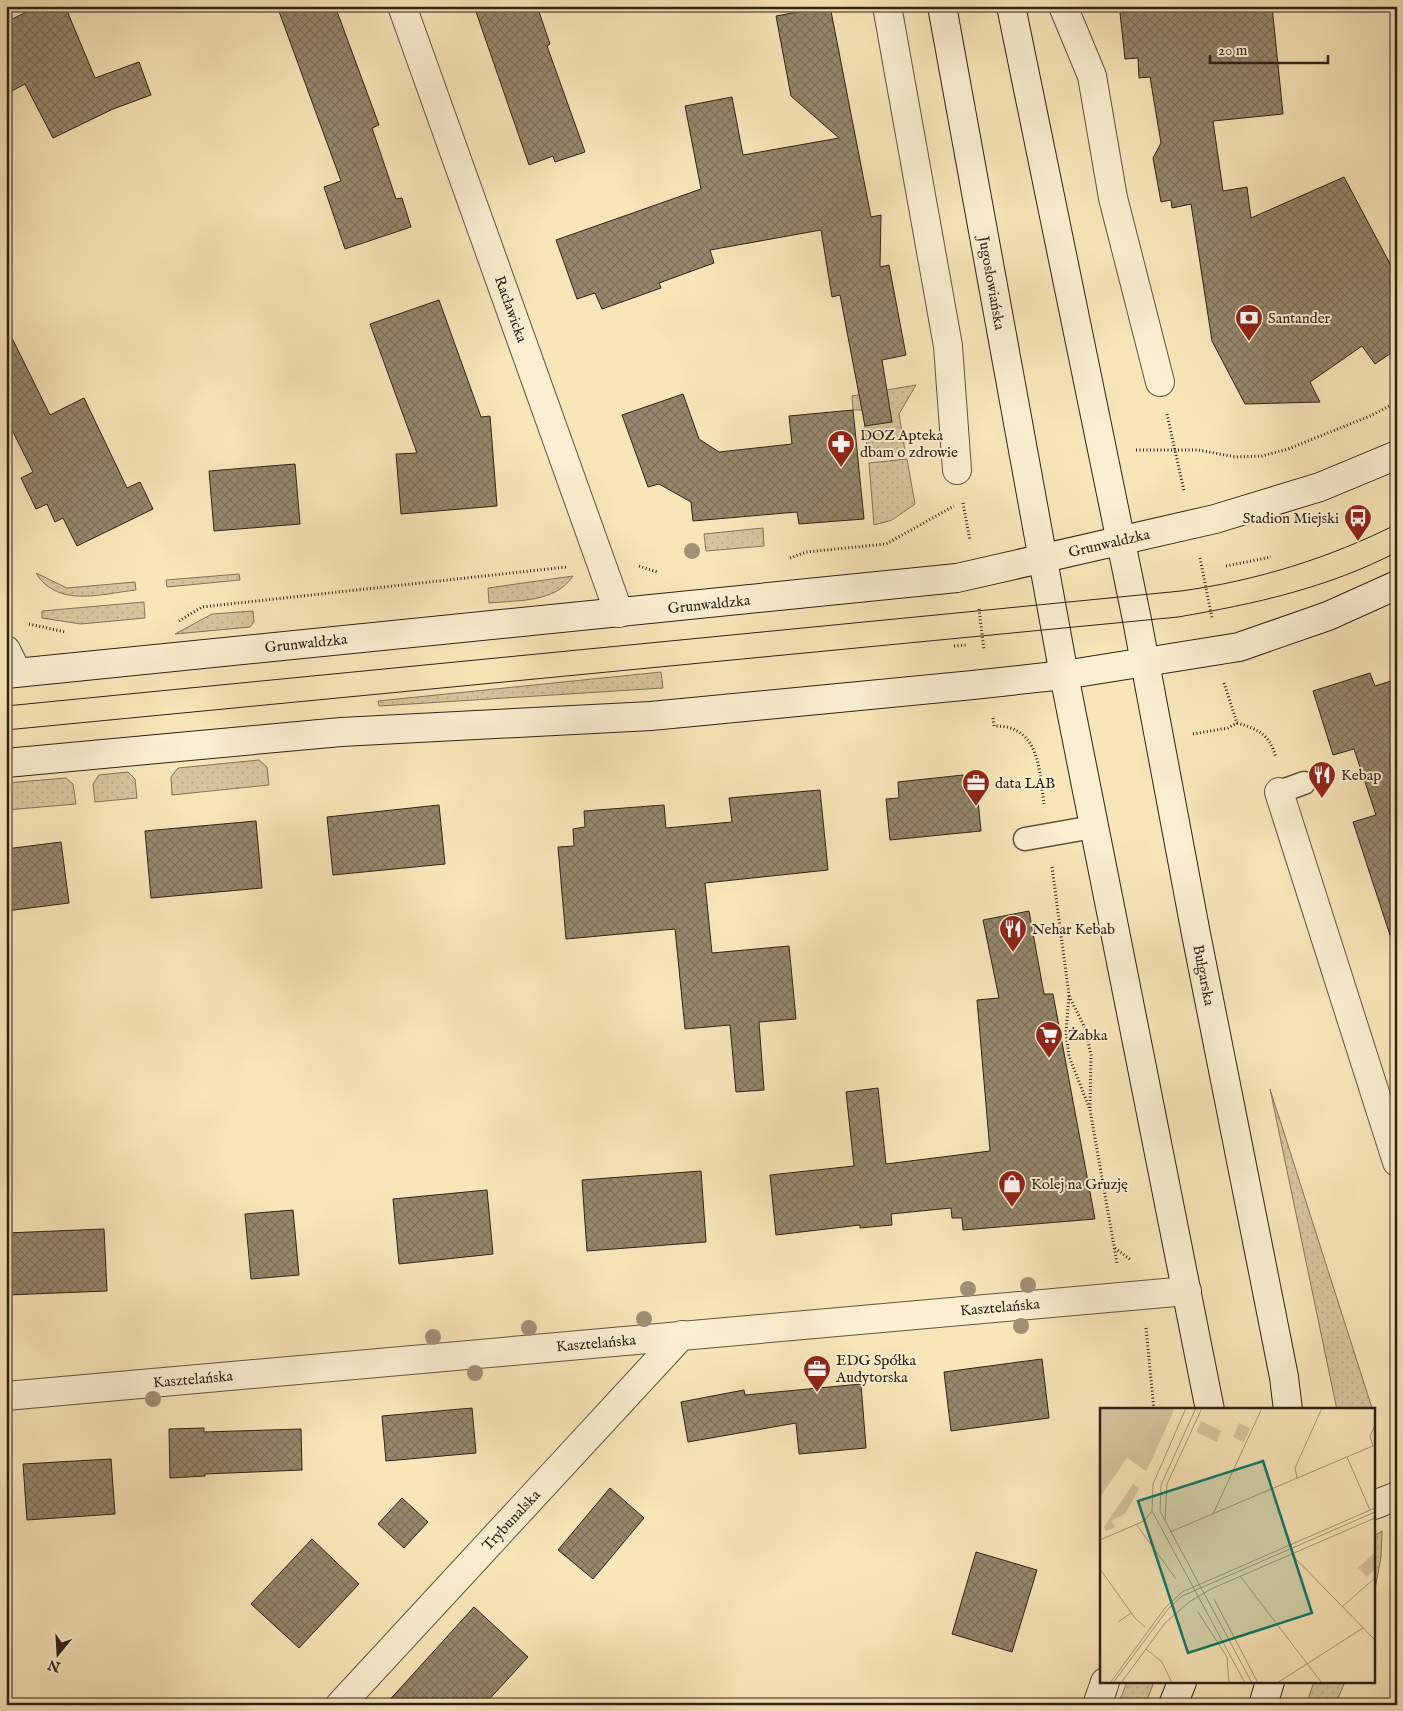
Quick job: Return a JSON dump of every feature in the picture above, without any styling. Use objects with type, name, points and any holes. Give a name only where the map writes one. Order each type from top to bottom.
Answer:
[{"type":"street","name":"Racławicka","points":[[402,6],[618,613]]},
{"type":"street","points":[[887,6],[948,346],[957,470]]},
{"type":"street","name":"Jugosłowiańska","points":[[942,6],[1042,559]]},
{"type":"street","points":[[1010,6],[1121,539]]},
{"type":"street","points":[[1063,6],[1092,76],[1113,198],[1160,382]]},
{"type":"street","name":"Grunwaldzka","points":[[10,665],[618,613],[974,575],[1121,539],[1192,524],[1320,487],[1397,455]]},
{"type":"street","name":"Bułgarska","points":[[1121,539],[1196,934],[1284,1377],[1288,1408]]},
{"type":"street","points":[[1042,559],[1093,826],[1187,1290],[1207,1405]]},
{"type":"street","points":[[6,763],[341,732],[650,716],[989,684],[1064,675],[1218,652],[1262,640],[1320,620],[1397,585]]},
{"type":"street","points":[[1292,788],[1397,1162]]},
{"type":"street","name":"Kasztelańska","points":[[6,1396],[1187,1290]]},
{"type":"street","name":"Trybunalska","points":[[340,1705],[682,1335]]},
{"type":"street","points":[[1284,1377],[1298,1408]]},
{"type":"street","points":[[1376,1483],[1397,1490]]},
{"type":"street","points":[[1376,1503],[1397,1496]]},
{"type":"street","points":[[1097,1705],[1105,1684]]},
{"type":"street","points":[[1172,1705],[1181,1684]]},
{"type":"street","points":[[1263,1705],[1269,1684]]},
{"type":"lane","points":[[1025,839],[1093,826]]},
{"type":"path","points":[[1160,382],[1192,524],[1223,679],[1237,723]]},
{"type":"path","points":[[1128,450],[1198,450],[1236,457],[1262,456],[1297,446],[1370,416],[1397,402]]},
{"type":"path","points":[[787,559],[806,552],[886,544],[963,500],[994,726],[1006,726],[1023,733],[1034,746],[1069,995],[1066,1032],[1069,1056],[1090,1110]]},
{"type":"path","points":[[1226,566],[1271,557]]},
{"type":"path","points":[[633,564],[666,575]]},
{"type":"path","points":[[178,621],[202,607],[575,566]]},
{"type":"path","points":[[22,624],[71,633]]},
{"type":"path","points":[[954,646],[967,645]]},
{"type":"path","points":[[1198,734],[1228,728],[1237,723],[1254,728],[1268,738],[1282,776],[1292,788]]},
{"type":"path","points":[[1069,995],[1085,1028],[1091,1055],[1090,1110],[1118,1271]]},
{"type":"path","points":[[1114,1248],[1136,1264]]},
{"type":"path","points":[[1146,1327],[1154,1408]]},
{"type":"shaded area","points":[[916,385],[899,414],[905,451],[868,455],[863,410],[853,410],[852,396]]},
{"type":"shaded area","points":[[907,459],[915,504],[892,520],[874,525],[869,463]]},
{"type":"shaded area","points":[[763,528],[764,546],[706,551],[704,534]]},
{"type":"shaded area","points":[[36,573],[67,588],[135,582],[136,590],[95,596],[68,595],[56,591],[45,584]]},
{"type":"shaded area","points":[[239,574],[240,580],[167,587],[166,580]]},
{"type":"shaded area","points":[[573,576],[565,585],[546,596],[489,603],[488,588]]},
{"type":"shaded area","points":[[144,602],[145,618],[81,624],[42,618],[42,611]]},
{"type":"shaded area","points":[[253,611],[254,622],[250,627],[175,634],[212,614]]},
{"type":"shaded area","points":[[661,672],[663,688],[379,706],[378,701]]},
{"type":"shaded area","points":[[259,760],[267,767],[269,785],[172,795],[171,777],[178,768]]},
{"type":"shaded area","points":[[128,772],[135,779],[137,798],[95,802],[93,784],[99,775]]},
{"type":"shaded area","points":[[66,778],[73,784],[76,804],[6,810],[6,783]]},
{"type":"shaded area","points":[[1270,1089],[1372,1408],[1337,1408]]},
{"type":"shaded area","points":[[1382,1531],[1381,1557],[1376,1583],[1376,1535]]},
{"type":"shaded area","points":[[1126,1684],[1153,1684],[1145,1705],[1118,1705]]},
{"type":"shaded area","points":[[1313,1684],[1344,1684],[1335,1705],[1306,1705]]},
{"type":"building","points":[[39,6],[65,6],[95,78],[139,62],[151,95],[113,109],[53,138],[25,84],[6,94],[6,22]]},
{"type":"building","points":[[277,6],[335,6],[379,125],[372,128],[396,199],[402,198],[411,227],[345,249],[324,187],[341,181]]},
{"type":"building","points":[[474,6],[537,6],[550,44],[547,46],[585,152],[555,162],[553,156],[529,165]]},
{"type":"building","points":[[830,6],[871,217],[881,215],[880,267],[889,265],[906,355],[882,360],[892,422],[865,426],[840,295],[832,297],[821,230],[710,250],[714,263],[659,283],[661,288],[602,309],[595,293],[577,299],[556,240],[701,189],[685,106],[732,97],[743,155],[839,138],[791,96],[776,16]]},
{"type":"building","points":[[1132,6],[1272,6],[1283,114],[1213,121],[1223,191],[1247,187],[1251,218],[1344,177],[1397,277],[1397,349],[1375,364],[1362,346],[1310,382],[1320,402],[1245,404],[1212,341],[1191,204],[1172,208],[1171,200],[1161,202],[1153,158],[1161,143],[1150,77],[1139,78],[1138,58],[1125,59],[1120,13],[1133,11]]},
{"type":"building","points":[[439,300],[481,417],[490,416],[497,506],[401,514],[396,454],[417,453],[370,324]]},
{"type":"building","points":[[6,326],[50,415],[84,398],[127,488],[140,482],[153,509],[77,546],[63,518],[55,522],[47,504],[36,509],[21,478],[33,472],[6,418]]},
{"type":"building","points":[[683,394],[699,439],[719,452],[792,444],[789,416],[853,410],[864,519],[799,524],[797,512],[693,521],[691,502],[659,484],[648,487],[622,415]]},
{"type":"building","points":[[295,464],[300,524],[214,531],[209,471]]},
{"type":"building","points":[[1370,673],[1375,686],[1397,679],[1397,934],[1390,935],[1353,822],[1376,815],[1354,749],[1333,755],[1313,691]]},
{"type":"building","points":[[963,775],[964,792],[977,790],[981,831],[890,840],[886,799],[899,798],[898,782]]},
{"type":"building","points":[[820,790],[828,870],[705,883],[712,953],[789,946],[796,1019],[759,1022],[764,1090],[736,1092],[730,1025],[685,1029],[675,929],[566,939],[558,847],[574,846],[573,829],[585,827],[584,811],[664,805],[666,828],[732,822],[729,798]]},
{"type":"building","points":[[439,805],[445,864],[333,875],[327,817]]},
{"type":"building","points":[[256,821],[262,888],[151,898],[145,831]]},
{"type":"building","points":[[61,842],[69,903],[6,911],[6,849]]},
{"type":"building","points":[[1029,911],[1044,994],[1053,994],[1095,1219],[963,1230],[962,1218],[952,1218],[951,1208],[891,1214],[892,1225],[860,1228],[860,1225],[776,1235],[770,1175],[854,1166],[846,1092],[878,1088],[886,1164],[990,1151],[977,1000],[999,998],[983,920]]},
{"type":"building","points":[[701,1171],[706,1242],[587,1251],[582,1180]]},
{"type":"building","points":[[487,1190],[493,1254],[399,1264],[393,1199]]},
{"type":"building","points":[[293,1210],[299,1275],[251,1279],[245,1214]]},
{"type":"building","points":[[104,1229],[107,1291],[6,1295],[6,1233]]},
{"type":"building","points":[[1042,1359],[1049,1418],[951,1431],[944,1372]]},
{"type":"building","points":[[861,1384],[866,1448],[799,1454],[796,1423],[688,1442],[681,1402],[744,1390],[745,1395]]},
{"type":"building","points":[[472,1408],[476,1453],[386,1461],[382,1416]]},
{"type":"building","points":[[204,1428],[204,1432],[301,1429],[302,1470],[205,1474],[205,1476],[170,1478],[169,1429]]},
{"type":"building","points":[[111,1459],[115,1514],[27,1520],[23,1464]]},
{"type":"building","points":[[610,1488],[644,1518],[593,1579],[558,1550]]},
{"type":"building","points":[[402,1498],[428,1522],[404,1548],[378,1524]]},
{"type":"building","points":[[312,1539],[359,1584],[299,1648],[251,1604]]},
{"type":"building","points":[[976,1552],[1037,1570],[1012,1652],[952,1634]]},
{"type":"building","points":[[474,1607],[528,1657],[484,1705],[385,1705]]},
{"type":"tram line","points":[[6,706],[1181,591],[1237,581],[1319,558],[1397,524]]},
{"type":"tram line","points":[[6,730],[1178,617],[1262,600],[1317,585],[1371,565],[1397,552]]},
{"type":"place","name":"Santander","points":[[1249,342]]},
{"type":"place","name":"DOZ Apteka dbam o zdrowie","points":[[841,468]]},
{"type":"place","name":"Stadion Miejski","points":[[1358,542]]},
{"type":"place","name":"Kebap","points":[[1322,799]]},
{"type":"place","name":"data LAB","points":[[976,807]]},
{"type":"place","name":"Nehar Kebab","points":[[1013,953]]},
{"type":"place","name":"Żabka","points":[[1049,1059]]},
{"type":"place","name":"Kolej na Gruzję","points":[[1012,1208]]},
{"type":"place","name":"EDG Spółka Audytorska","points":[[817,1393]]}]
